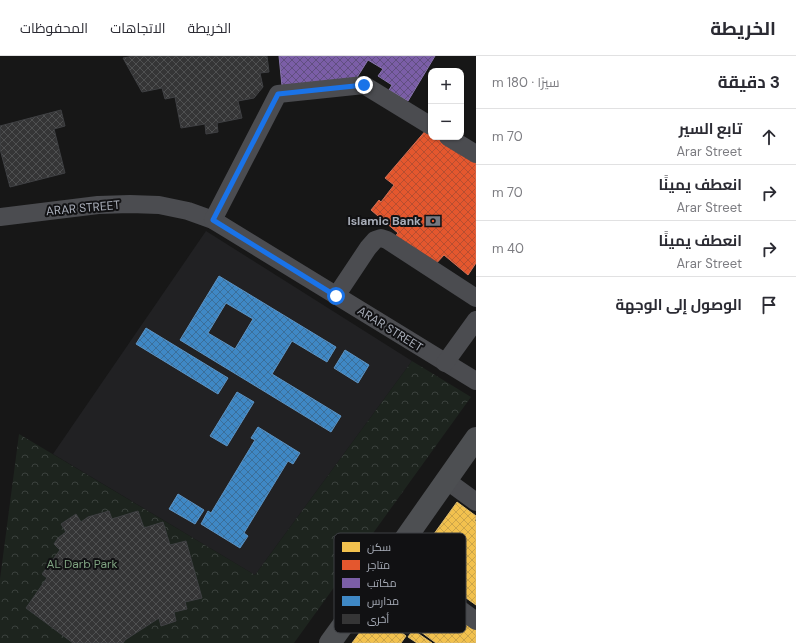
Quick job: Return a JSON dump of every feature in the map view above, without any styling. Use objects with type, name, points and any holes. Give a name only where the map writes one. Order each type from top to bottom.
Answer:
[{"type":"main road","points":[[409,533],[476,438]]},
{"type":"main road","points":[[330,643],[337,633]]},
{"type":"street","points":[[213,220],[278,94],[364,85],[428,124]]},
{"type":"street","points":[[453,140],[476,154]]},
{"type":"street","name":"ARAR STREET","points":[[0,217],[98,205],[159,205],[188,211],[213,220],[476,381]]},
{"type":"street","points":[[336,296],[368,248],[375,240],[381,238],[387,240],[476,298]]},
{"type":"street","points":[[445,363],[476,320]]},
{"type":"street","points":[[446,480],[476,502]]},
{"type":"street","points":[[466,614],[476,621]]},
{"type":"shaded area","points":[[206,231],[412,361],[255,575],[53,454]]},
{"type":"green space","name":"AL Darb Park","points":[[412,361],[471,397],[373,533],[334,533],[334,587],[294,643],[0,643],[0,579],[19,434],[255,575]]},
{"type":"building: سكن","points":[[457,502],[476,516],[476,605],[466,598],[466,533],[435,533]]},
{"type":"building: سكن","points":[[466,622],[476,629],[476,643],[436,643],[422,633],[466,633]]},
{"type":"building: سكن","points":[[359,633],[402,633],[406,636],[401,643],[352,643]]},
{"type":"building: سكن","points":[[411,633],[417,633],[432,643],[417,643],[408,637]]},
{"type":"building: متاجر","points":[[427,129],[428,140],[442,140],[476,163],[476,263],[468,275],[444,255],[433,267],[393,239],[398,233],[371,210],[379,200],[381,202],[394,185],[385,178]]},
{"type":"building: مكاتب","points":[[279,56],[435,56],[408,101],[389,90],[392,85],[378,76],[383,69],[368,60],[356,79],[282,86]]},
{"type":"building: مدارس","points":[[219,276],[336,347],[327,362],[292,341],[272,374],[341,416],[331,432],[180,340]],"holes":[[[226,303],[253,319],[235,349],[208,333]]]},
{"type":"building: مدارس","points":[[146,328],[228,378],[218,394],[136,344]]},
{"type":"building: مدارس","points":[[345,350],[369,365],[358,383],[334,368]]},
{"type":"building: مدارس","points":[[237,392],[254,402],[227,446],[210,436]]},
{"type":"building: مدارس","points":[[258,427],[300,453],[293,464],[288,461],[244,533],[248,536],[240,548],[201,524],[208,511],[211,513],[255,440],[251,438]]},
{"type":"building: مدارس","points":[[178,494],[204,510],[195,524],[169,509]]},
{"type":"building: أخرى","points":[[134,56],[267,56],[269,72],[260,73],[263,87],[254,98],[238,101],[242,118],[217,123],[218,132],[206,134],[205,124],[181,128],[175,97],[165,99],[162,88],[142,92],[123,58]]},
{"type":"building: أخرى","points":[[61,110],[65,126],[54,129],[65,173],[10,187],[0,149],[0,126]]},
{"type":"building: أخرى","points":[[109,511],[112,519],[138,511],[144,528],[163,522],[170,545],[186,541],[202,598],[185,602],[187,609],[174,612],[176,621],[161,626],[159,618],[125,640],[123,643],[73,643],[26,608],[47,578],[42,574],[60,550],[54,544],[58,538],[66,532],[61,524],[76,514],[81,522],[88,517]]},
{"type":"place","name":"Islamic Bank","points":[[433,221]]},
{"type":"route","points":[[336,296],[213,220],[278,94],[364,85]]}]
